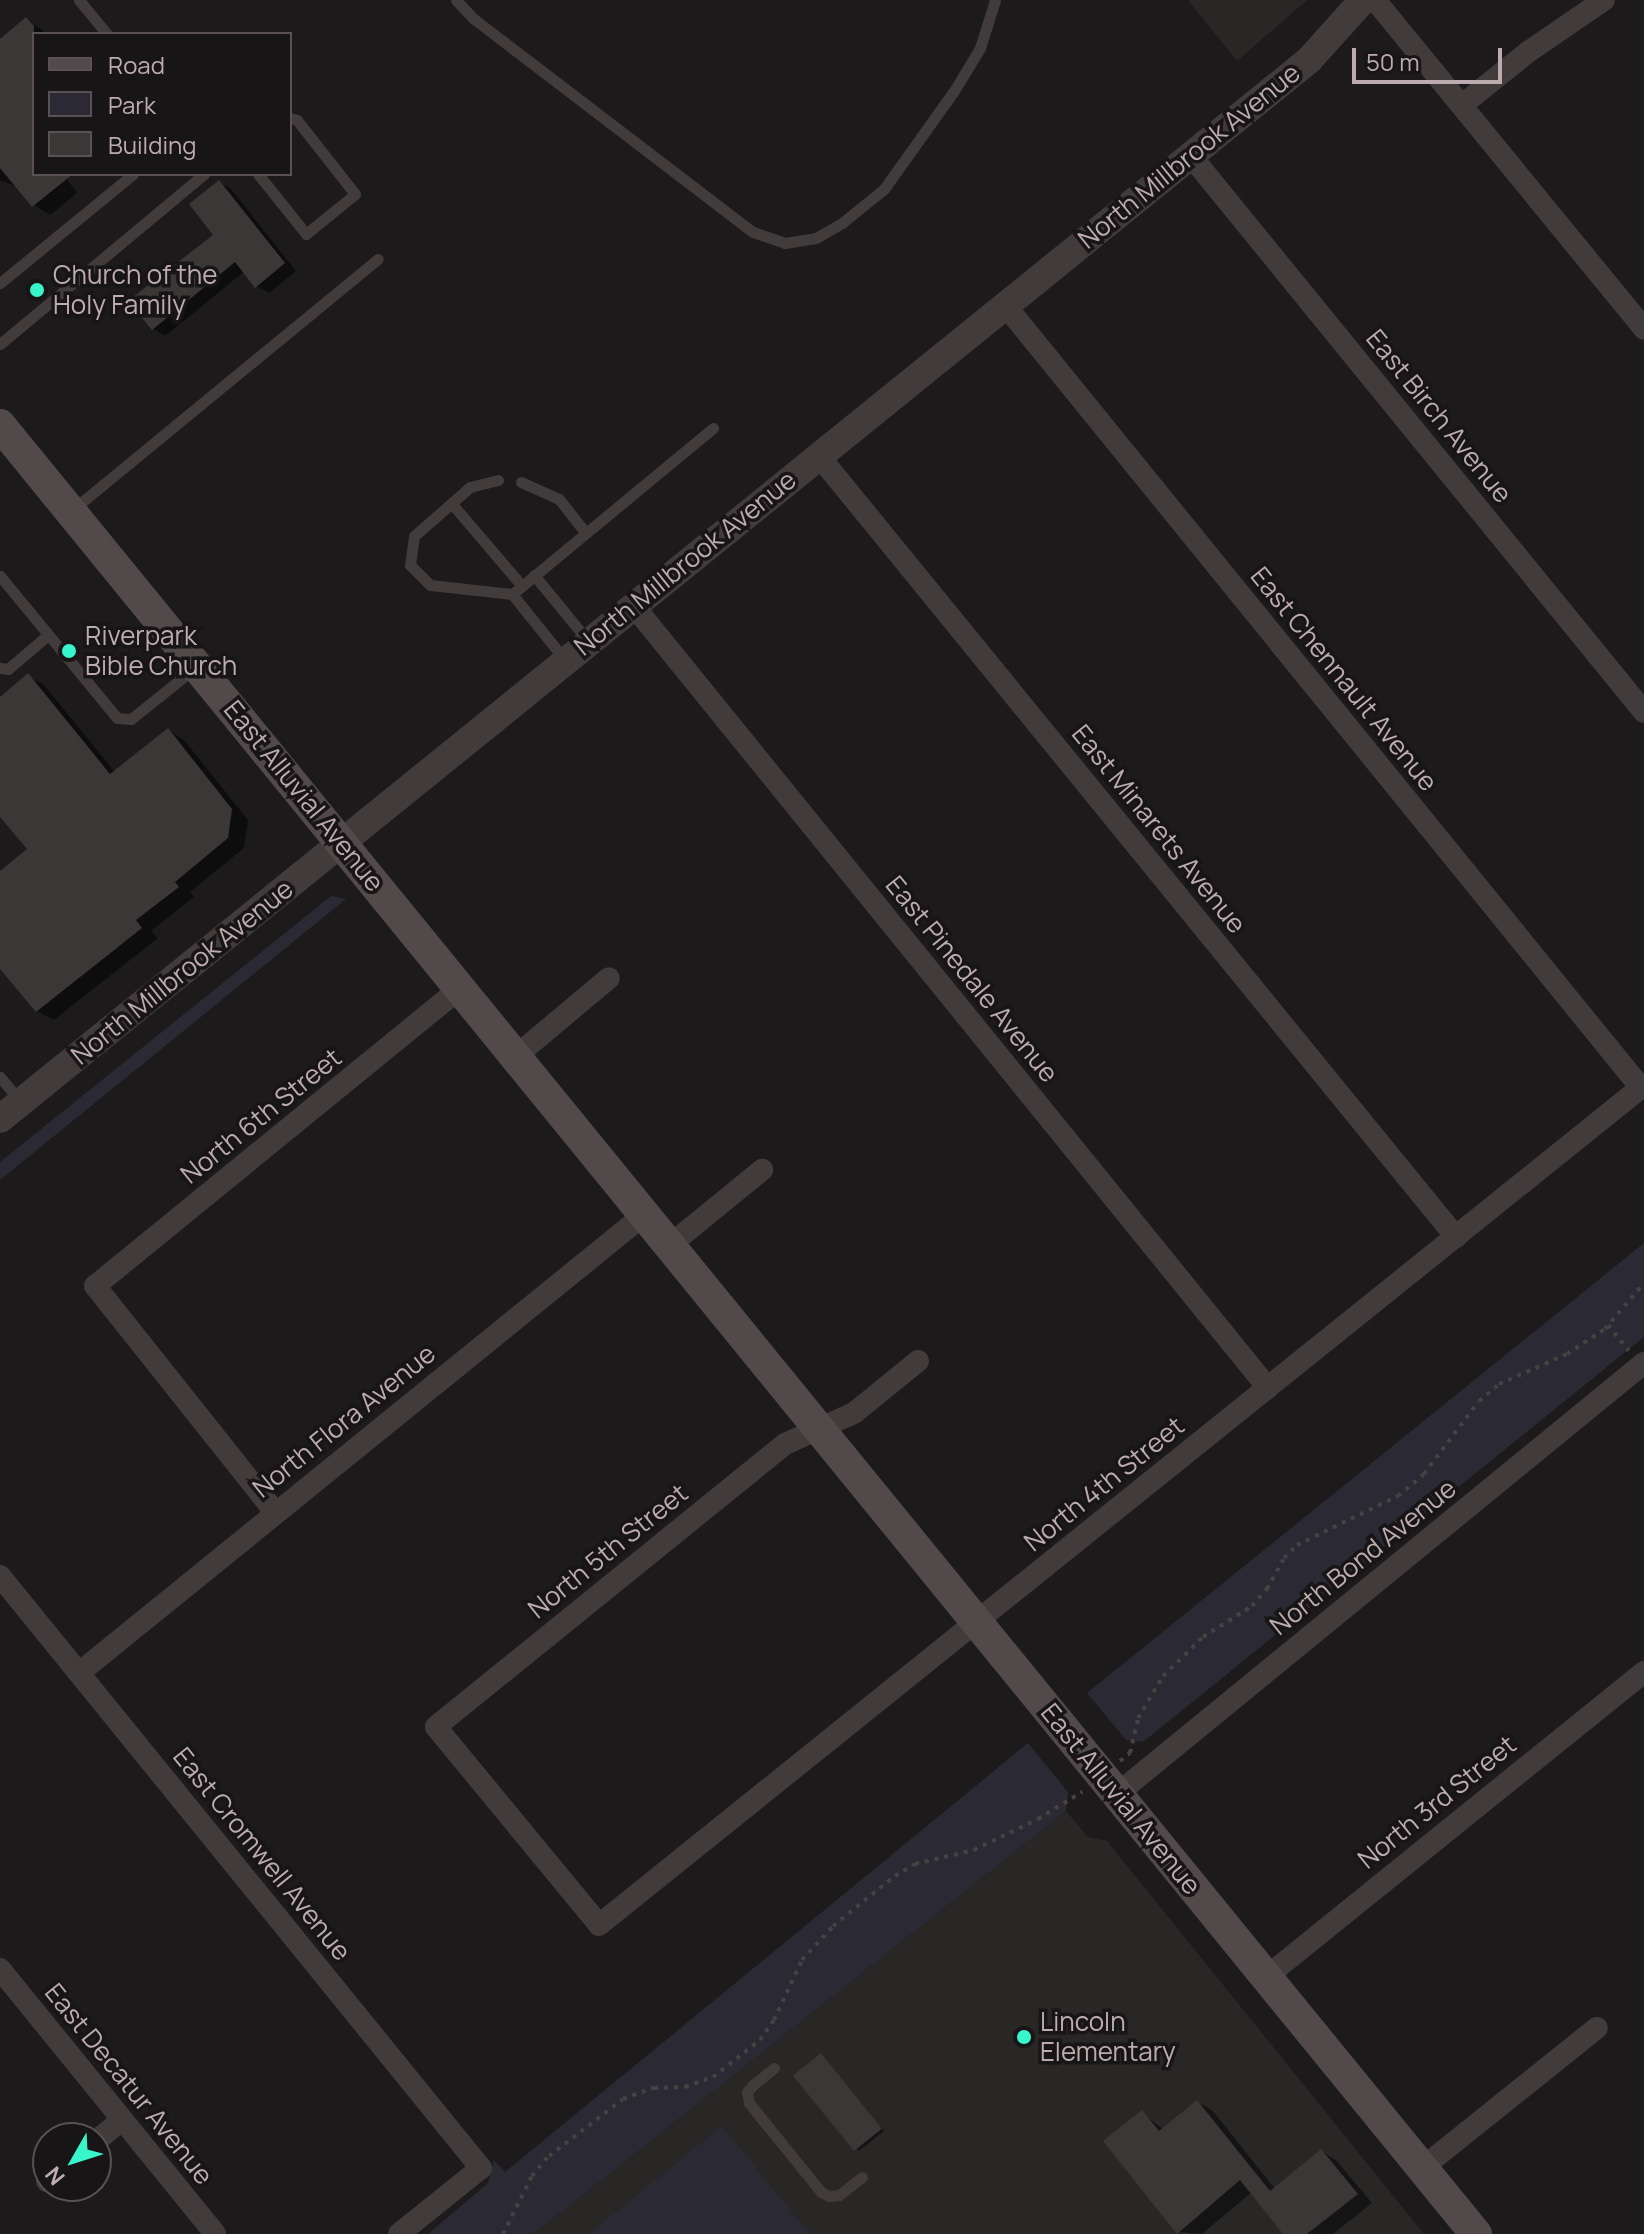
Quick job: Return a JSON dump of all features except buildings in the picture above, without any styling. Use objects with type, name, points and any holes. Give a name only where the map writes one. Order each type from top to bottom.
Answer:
[{"type":"main road","name":"East Alluvial Avenue","points":[[0,425],[1476,2234]]},
{"type":"street","name":"North Millbrook Avenue","points":[[10,1111],[1309,60],[1363,0]]},
{"type":"street","points":[[1375,0],[1644,329]]},
{"type":"street","points":[[1462,105],[1528,52],[1604,0]]},
{"type":"street","name":"East Birch Avenue","points":[[1191,156],[1644,712]]},
{"type":"street","name":"East Chennault Avenue","points":[[1005,305],[1642,1086]]},
{"type":"street","name":"East Minarets Avenue","points":[[819,456],[1456,1237]]},
{"type":"street","name":"East Pinedale Avenue","points":[[633,605],[1268,1388]]},
{"type":"street","points":[[516,1056],[609,978]]},
{"type":"street","name":"North 6th Street","points":[[275,1512],[95,1286],[461,988]]},
{"type":"street","name":"North 4th Street","points":[[599,1925],[1642,1086]]},
{"type":"street","points":[[670,1245],[762,1170]]},
{"type":"street","name":"North Flora Avenue","points":[[79,1673],[645,1214]]},
{"type":"street","name":"North Bond Avenue","points":[[1117,1794],[1637,1358]]},
{"type":"street","points":[[820,1428],[854,1413],[918,1361]]},
{"type":"street","name":"North 5th Street","points":[[599,1925],[436,1727],[785,1444],[820,1428]]},
{"type":"street","name":"East Cromwell Avenue","points":[[0,1576],[481,2168],[399,2234]]},
{"type":"street","name":"North 3rd Street","points":[[1266,1977],[1644,1672]]},
{"type":"street","name":"East Decatur Avenue","points":[[0,1969],[215,2234]]},
{"type":"street","points":[[1422,2168],[1597,2028]]},
{"type":"street","points":[[112,2128],[122,2120]]},
{"type":"lane","points":[[79,0],[105,32]]},
{"type":"lane","points":[[456,0],[474,19],[753,232],[785,243],[816,238],[829,231],[884,189],[954,91],[980,48],[995,0]]},
{"type":"lane","points":[[260,176],[306,234],[355,194],[297,120],[292,119]]},
{"type":"lane","points":[[0,283],[131,176]]},
{"type":"lane","points":[[0,344],[202,176]]},
{"type":"lane","points":[[71,511],[378,259]]},
{"type":"lane","points":[[498,480],[470,487],[414,536],[410,565],[430,585],[517,590],[713,428]]},
{"type":"lane","points":[[521,482],[559,499],[585,532]]},
{"type":"lane","points":[[452,504],[565,660]]},
{"type":"lane","points":[[534,575],[588,641]]},
{"type":"lane","points":[[0,576],[117,718],[131,719],[197,666]]},
{"type":"lane","points":[[0,668],[8,669],[48,635]]},
{"type":"lane","points":[[0,1077],[10,1111]]},
{"type":"lane","points":[[774,2068],[747,2092],[749,2103],[821,2192],[829,2196],[839,2195],[862,2177]]},
{"type":"path","points":[[1130,1753],[1138,1718],[1163,1676],[1203,1637],[1252,1606],[1267,1589],[1284,1558],[1297,1545],[1398,1496],[1424,1474],[1479,1401],[1499,1384],[1567,1354],[1608,1325],[1644,1283]]},
{"type":"path","points":[[1608,1325],[1637,1358]]},
{"type":"path","points":[[503,2234],[540,2166],[623,2099],[654,2088],[685,2087],[713,2077],[760,2040],[774,2020],[802,1960],[833,1926],[895,1876],[915,1864],[974,1850],[1074,1799]]},
{"type":"shaded area","points":[[1188,0],[1307,0],[1237,61]]},
{"type":"shaded area","name":"Lincoln Elementary","points":[[1066,1811],[1088,1837],[1107,1841],[1424,2234],[534,2234]]},
{"type":"green space","points":[[331,896],[346,899],[0,1180],[0,1162]]},
{"type":"green space","points":[[1644,1243],[1644,1337],[1143,1742],[1126,1740],[1087,1693]]},
{"type":"green space","points":[[1028,1743],[1068,1792],[1066,1811],[534,2234],[428,2234],[488,2183],[494,2160],[505,2172]]},
{"type":"green space","points":[[722,2126],[810,2234],[589,2234]]},
{"type":"place","name":"Church of the Holy Family","points":[[37,290]]},
{"type":"place","name":"Riverpark Bible Church","points":[[69,651]]},
{"type":"place","name":"Lincoln Elementary","points":[[1024,2037]]}]
